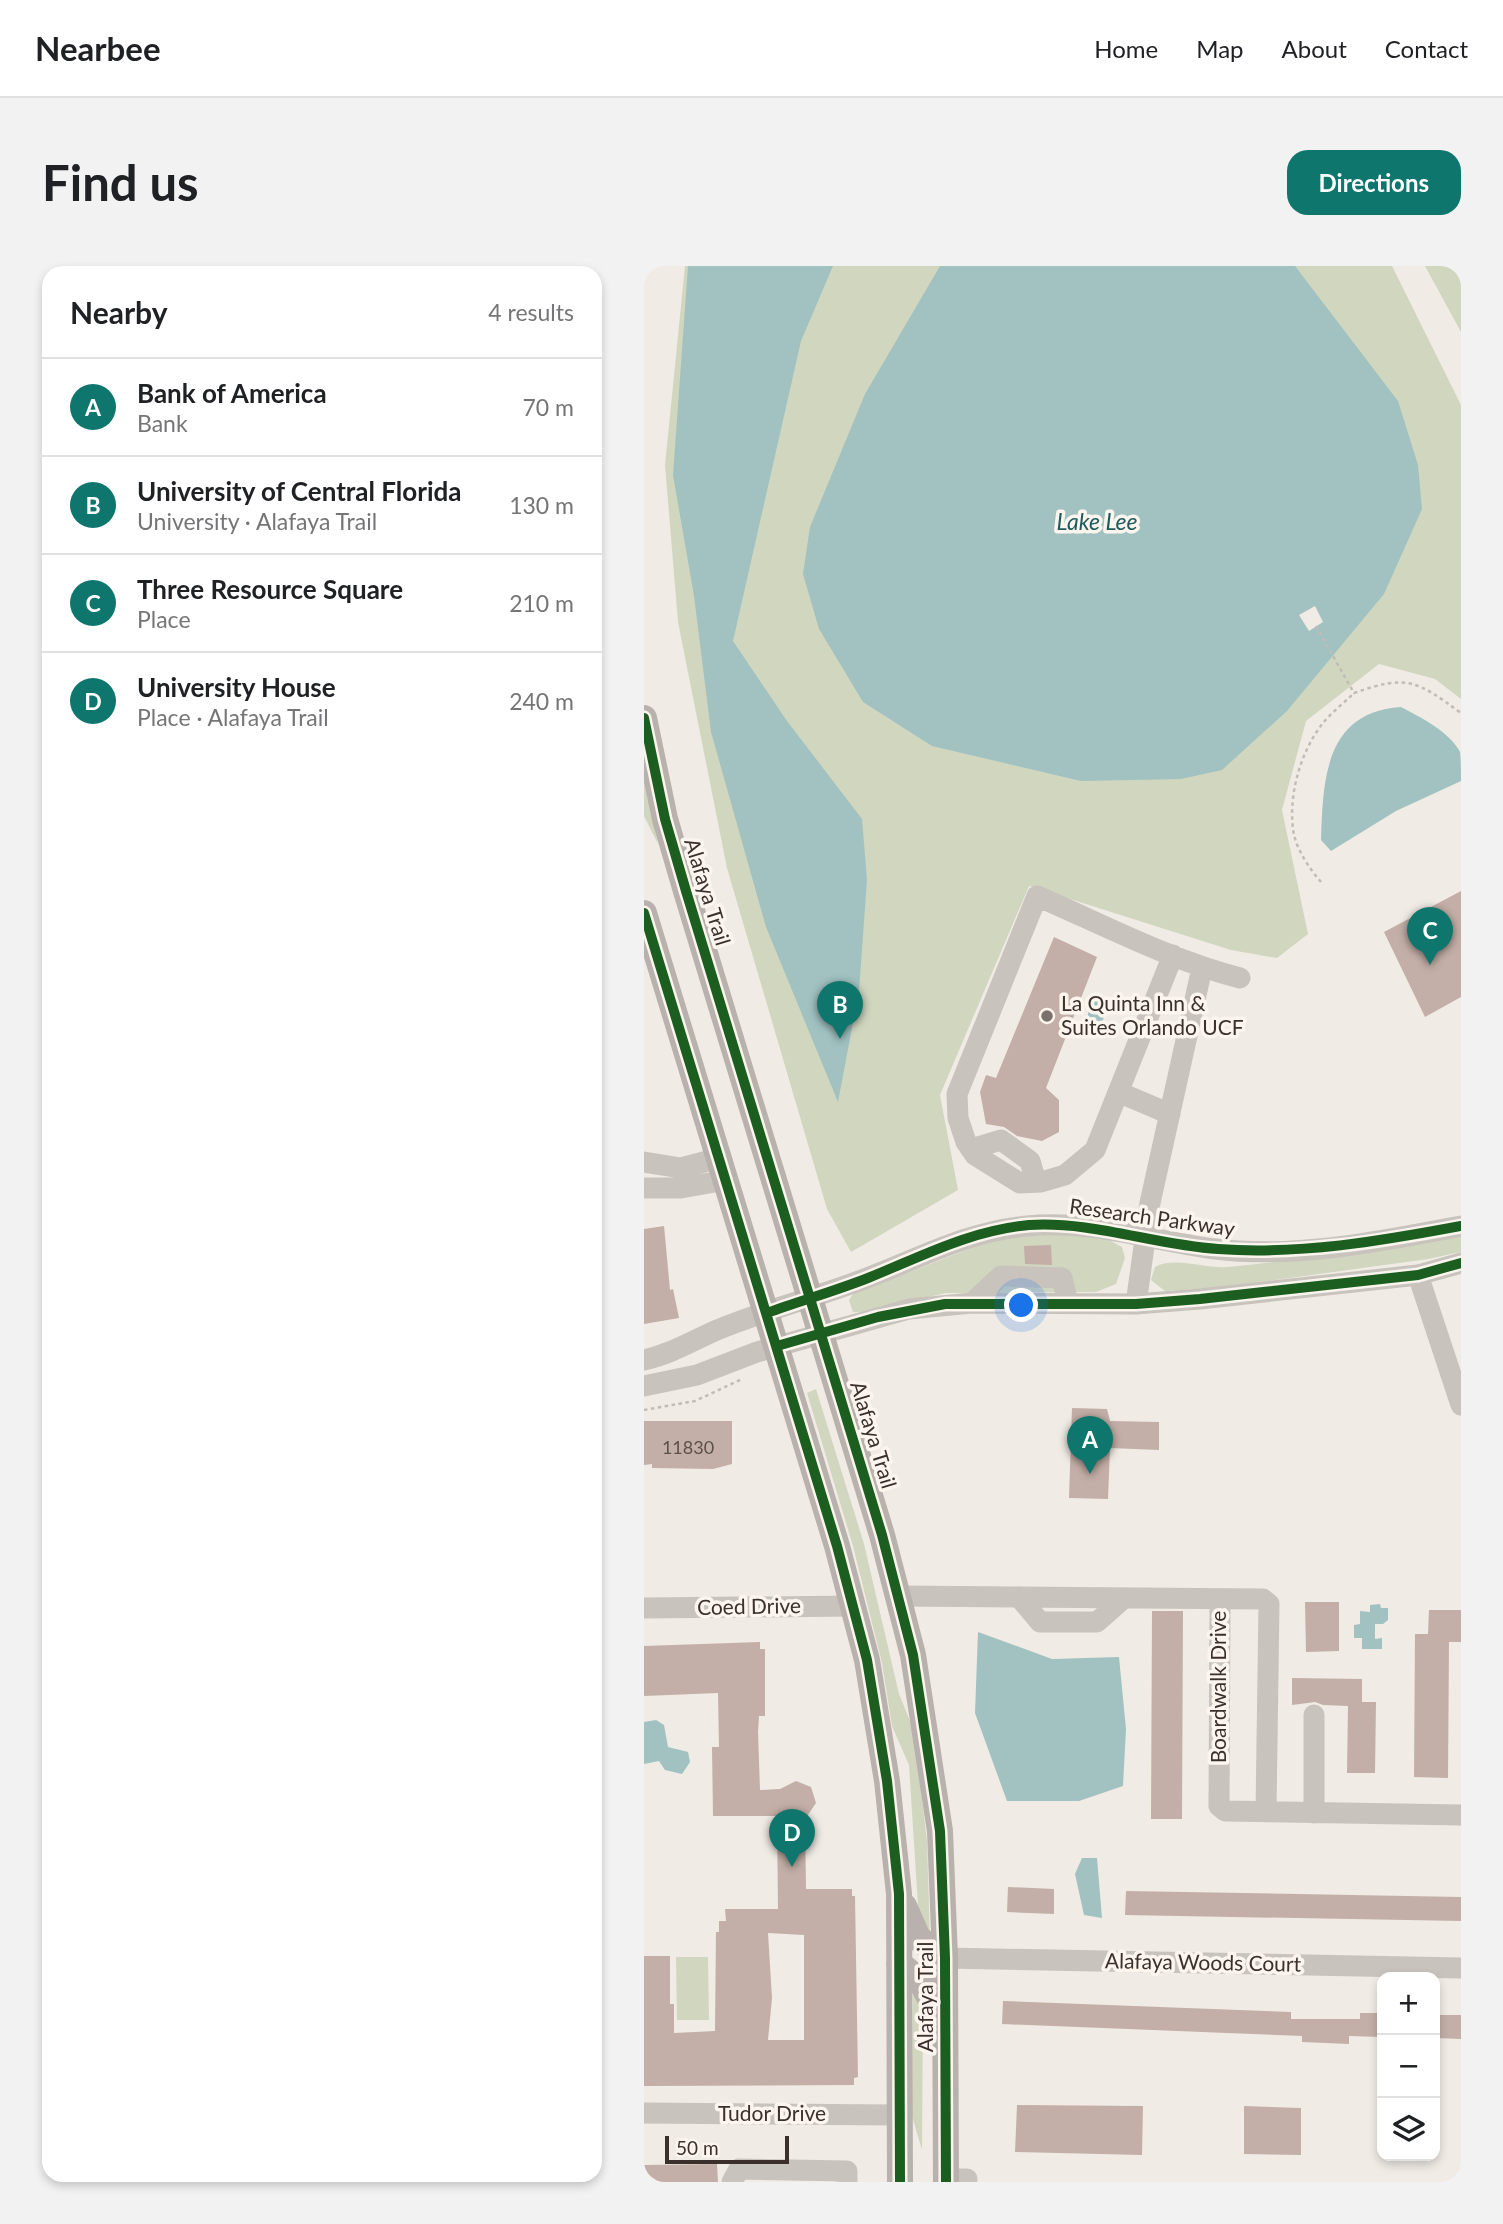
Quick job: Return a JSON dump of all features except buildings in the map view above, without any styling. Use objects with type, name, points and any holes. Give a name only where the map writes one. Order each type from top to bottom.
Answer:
[{"type":"main road","name":"Alafaya Trail","points":[[644,718],[666,819],[686,891],[900,1596],[934,1777],[941,1843],[945,2026],[953,2180]]},
{"type":"main road","name":"Alafaya Trail","points":[[644,913],[854,1606],[878,1717],[899,1894],[900,2182]]},
{"type":"main road","points":[[899,1894],[918,1938],[945,1958]]},
{"type":"main road","points":[[899,1963],[922,1982],[945,2026]]},
{"type":"street","points":[[1173,955],[1095,1150],[1065,1175],[1037,1182],[1030,1161],[1001,1140],[971,1149],[958,1118],[957,1094],[1037,896],[1173,955],[1202,968],[1240,978]]},
{"type":"street","points":[[1136,1304],[1145,1236],[1202,968]]},
{"type":"street","points":[[1118,1092],[1170,1114]]},
{"type":"street","points":[[644,1162],[681,1168],[723,1169]]},
{"type":"street","points":[[644,1188],[681,1188],[723,1169]]},
{"type":"street","name":"Research Parkway","points":[[644,1360],[667,1355],[718,1330],[868,1278],[920,1254],[991,1231],[1079,1224],[1216,1249],[1301,1250],[1387,1240],[1461,1226]]},
{"type":"street","points":[[644,1386],[697,1375],[777,1346],[909,1309],[972,1303],[1136,1304],[1418,1275],[1461,1263]]},
{"type":"street","points":[[1418,1275],[1461,1405]]},
{"type":"street","name":"Boardwalk Drive","points":[[900,1596],[1220,1601],[1219,1807],[1224,1811],[1461,1815]]},
{"type":"street","points":[[1019,1597],[1040,1622],[1097,1622],[1123,1599]]},
{"type":"street","points":[[1072,1622],[1073,1598]]},
{"type":"street","points":[[1220,1601],[1263,1599],[1269,1604],[1266,1812]]},
{"type":"street","name":"Coed Drive","points":[[644,1608],[854,1606]]},
{"type":"street","points":[[1314,1715],[1314,1813]]},
{"type":"street","name":"Alafaya Woods Court","points":[[945,1958],[1461,1968]]},
{"type":"street","name":"Tudor Drive","points":[[644,2113],[899,2115]]},
{"type":"street","points":[[732,2182],[739,2169],[847,2171],[847,2182]]},
{"type":"path","points":[[1316,626],[1354,693]]},
{"type":"path","points":[[1321,882],[1308,866],[1294,836],[1294,799],[1302,756],[1323,723],[1354,693],[1385,682],[1416,682],[1461,713]]},
{"type":"path","points":[[644,1410],[695,1401],[743,1378]]},
{"type":"green space","points":[[685,266],[1392,266],[1461,405],[1461,699],[1435,679],[1379,664],[1306,721],[1282,810],[1308,934],[1277,958],[1231,950],[1029,886],[940,1095],[958,1190],[851,1252],[827,1209],[727,868],[678,622],[665,465]]},
{"type":"green space","points":[[1425,266],[1461,266],[1461,332]]},
{"type":"green space","points":[[644,778],[658,844],[644,816]]},
{"type":"green space","points":[[1066,1233],[1107,1239],[1122,1247],[1125,1258],[1116,1284],[1096,1292],[946,1293],[853,1312],[849,1300],[853,1294],[997,1238]]},
{"type":"green space","points":[[1461,1234],[1461,1252],[1428,1259],[1217,1288],[1165,1291],[1151,1280],[1155,1267],[1163,1264],[1228,1267],[1344,1253]]},
{"type":"green space","points":[[816,1389],[864,1544],[899,1694],[914,1731],[927,1841],[930,1941],[919,1921],[909,1765],[892,1726],[882,1663],[853,1546],[807,1393]]},
{"type":"green space","points":[[676,1957],[708,1957],[709,2020],[677,2020]]},
{"type":"green space","points":[[913,1981],[923,1994],[922,2150],[912,2116]]},
{"type":"water","points":[[688,266],[833,266],[801,341],[733,641],[787,721],[862,819],[867,880],[859,991],[838,1102],[766,927],[711,732],[694,596],[673,475]]},
{"type":"water","name":"Lake Lee","points":[[940,266],[1295,266],[1398,401],[1418,465],[1422,509],[1384,594],[1287,711],[1222,770],[1181,779],[1081,781],[932,746],[863,702],[819,629],[803,574],[810,527],[865,394]]},
{"type":"water","points":[[1401,707],[1434,726],[1455,745],[1460,752],[1461,781],[1396,811],[1331,851],[1321,840],[1327,772],[1333,752],[1343,735],[1357,721],[1376,712]]},
{"type":"water","points":[[1104,997],[1110,1004],[1104,1014],[1102,1028],[1094,1029],[1089,1019],[1089,1009],[1094,1001]]},
{"type":"water","points":[[1380,1604],[1381,1608],[1388,1608],[1388,1620],[1383,1624],[1375,1624],[1375,1639],[1382,1638],[1382,1649],[1362,1649],[1362,1638],[1354,1638],[1354,1625],[1360,1624],[1360,1611],[1370,1612],[1370,1605]]},
{"type":"water","points":[[978,1632],[1052,1659],[1119,1657],[1126,1729],[1123,1786],[1079,1801],[1007,1801],[975,1713]]},
{"type":"water","points":[[656,1720],[664,1725],[668,1747],[688,1752],[690,1762],[682,1774],[665,1770],[659,1761],[644,1764],[644,1722]]},
{"type":"water","points":[[1082,1858],[1097,1858],[1102,1918],[1084,1915],[1075,1874]]},
{"type":"pier","points":[[1315,606],[1323,622],[1309,631],[1299,615]]},
{"type":"cycle path","points":[[644,718],[665,819],[882,1535],[913,1655],[940,1831],[945,1958],[946,2182]]},
{"type":"cycle path","points":[[644,913],[837,1546],[867,1660],[887,1781],[899,1894],[900,2182]]},
{"type":"cycle path","points":[[767,1313],[856,1283],[966,1238],[1029,1225],[1077,1226],[1194,1247],[1249,1250],[1340,1245],[1461,1226]]},
{"type":"cycle path","points":[[777,1346],[878,1317],[945,1304],[1136,1304],[1200,1299],[1418,1275],[1461,1263]]},
{"type":"place","name":"Three Resource Square","points":[[1430,965]]},
{"type":"place","name":"La Quinta Inn & Suites Orlando UCF","points":[[1047,1016]]},
{"type":"place","name":"University of Central Florida","points":[[840,1039]]},
{"type":"place","name":"Bank of America","points":[[1090,1474]]},
{"type":"place","name":"University House","points":[[792,1867]]}]
